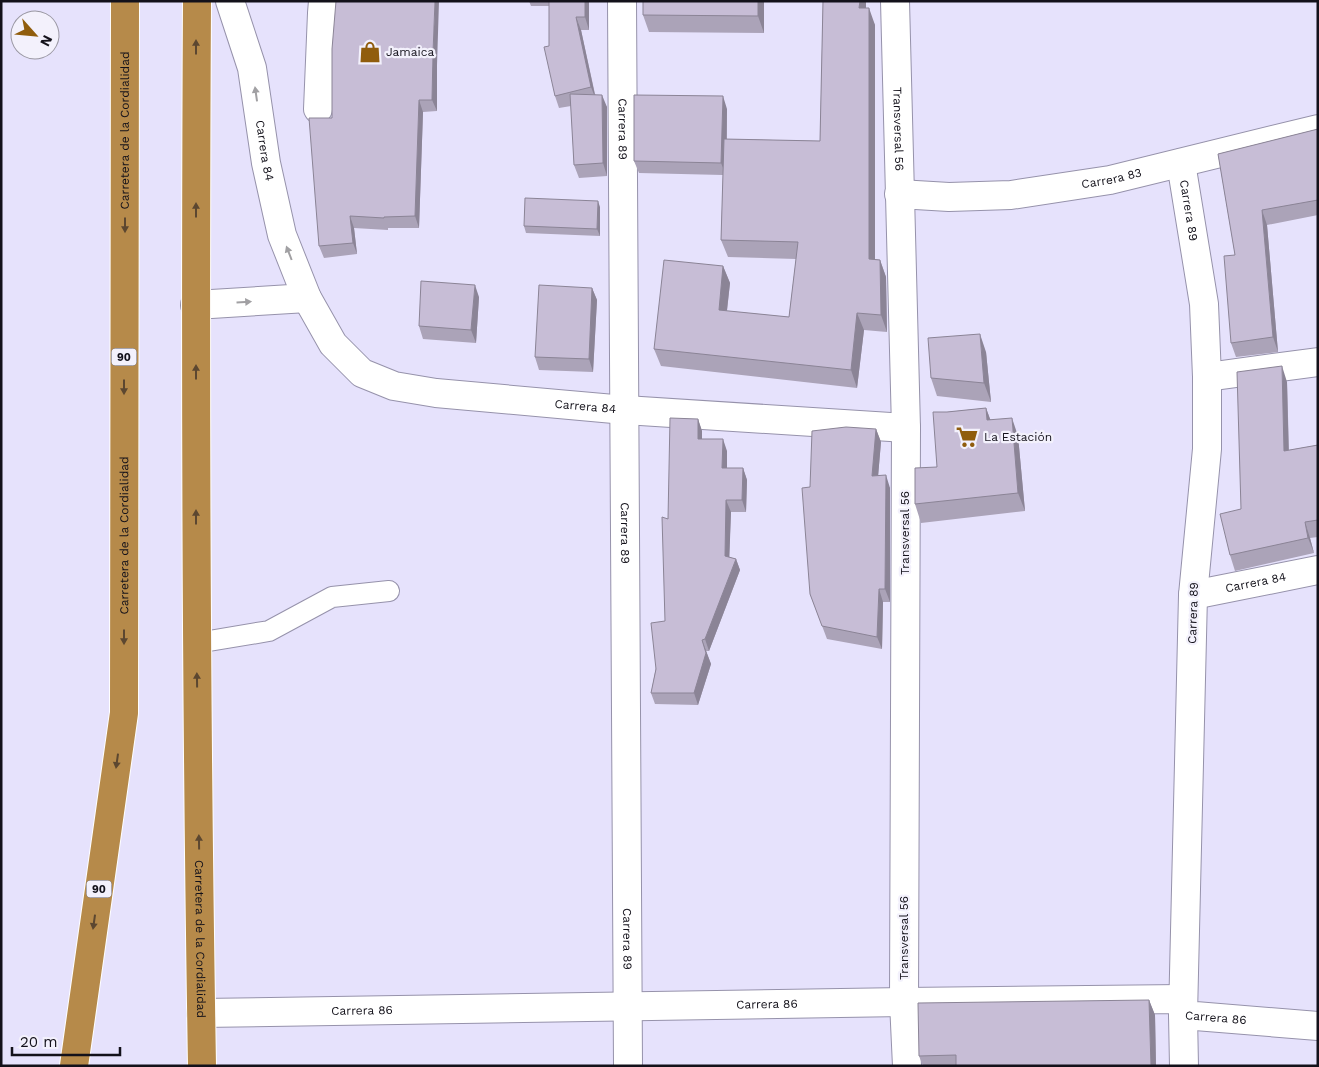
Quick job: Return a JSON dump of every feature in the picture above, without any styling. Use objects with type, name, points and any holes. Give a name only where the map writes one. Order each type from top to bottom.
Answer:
[{"type":"highway","name":"Carretera de la Cordialidad","points":[[74,1066],[124,713],[125,1]]},
{"type":"highway","name":"Carretera de la Cordialidad","points":[[197,1],[195,305],[202,1066]]},
{"type":"street","name":"Carrera 84","points":[[230,1],[252,68],[266,163],[282,235],[307,298],[332,344],[362,372],[394,386],[436,393],[625,410],[906,428]]},
{"type":"street","points":[[318,109],[324,1]]},
{"type":"street","name":"Carrera 89","points":[[622,1],[628,1066]]},
{"type":"street","name":"Transversal 56","points":[[895,1],[906,428],[904,1002],[907,1066]]},
{"type":"street","name":"Carrera 83","points":[[899,194],[949,197],[1011,195],[1110,180],[1318,129]]},
{"type":"street","name":"Carrera 89","points":[[1181,163],[1204,304],[1207,376],[1207,449],[1193,595],[1183,1007],[1184,1066]]},
{"type":"street","points":[[195,305],[307,298]]},
{"type":"street","points":[[1207,376],[1318,362]]},
{"type":"street","name":"Carrera 84","points":[[1193,595],[1318,570]]},
{"type":"street","name":"Carrera 86","points":[[201,1013],[904,1002],[1183,1007],[1318,1026]]},
{"type":"lane","points":[[197,643],[269,631],[332,597],[389,591]]},
{"type":"building","points":[[336,1],[435,1],[432,100],[419,100],[415,216],[384,218],[350,216],[353,243],[319,246],[309,118],[332,118],[332,49]]},
{"type":"building","points":[[549,1],[585,1],[585,17],[576,17],[591,87],[555,96],[544,47],[549,46]]},
{"type":"building","points":[[643,1],[758,1],[758,16],[643,15]]},
{"type":"building","points":[[823,1],[860,1],[859,8],[869,8],[869,259],[880,260],[881,315],[857,313],[851,370],[654,349],[664,260],[723,266],[719,310],[789,317],[798,242],[721,240],[724,139],[820,141]]},
{"type":"building","points":[[570,94],[602,95],[603,163],[574,165]]},
{"type":"building","points":[[634,95],[723,96],[721,163],[634,161]]},
{"type":"building","points":[[1318,129],[1318,200],[1262,210],[1273,337],[1231,343],[1224,256],[1235,255],[1218,154]]},
{"type":"building","points":[[525,198],[598,201],[597,229],[524,226]]},
{"type":"building","points":[[421,281],[475,285],[471,330],[419,326]]},
{"type":"building","points":[[539,285],[592,288],[589,359],[535,357]]},
{"type":"building","points":[[980,334],[984,383],[931,378],[928,338]]},
{"type":"building","points":[[1282,366],[1284,451],[1318,445],[1318,520],[1305,522],[1308,538],[1230,555],[1220,514],[1241,509],[1237,372]]},
{"type":"building","points":[[986,408],[987,420],[1012,418],[1018,493],[915,504],[915,468],[937,467],[933,412]]},
{"type":"building","points":[[670,418],[698,419],[698,439],[723,439],[722,468],[743,468],[742,500],[726,500],[725,556],[736,559],[705,639],[702,640],[706,653],[694,693],[651,693],[656,669],[651,623],[665,621],[662,517],[668,519]]},
{"type":"building","points":[[846,427],[876,429],[872,476],[886,475],[885,589],[879,589],[877,637],[822,626],[810,594],[802,488],[810,487],[812,431]]},
{"type":"building","points":[[1149,1000],[1151,1066],[956,1066],[956,1055],[919,1056],[918,1003]]},
{"type":"place","name":"Jamaica","points":[[370,52]]},
{"type":"place","name":"La Estación","points":[[967,437]]}]
